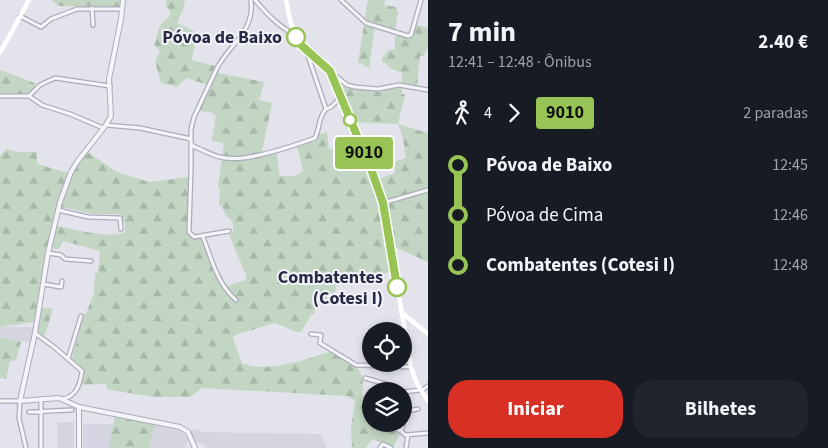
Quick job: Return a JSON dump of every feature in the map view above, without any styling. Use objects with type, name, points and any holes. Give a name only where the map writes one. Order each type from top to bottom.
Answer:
[{"type":"main road","points":[[0,53],[29,0]]},
{"type":"main road","points":[[286,0],[295,35],[306,49],[330,71],[371,169],[383,203],[403,322]]},
{"type":"main road","points":[[401,312],[428,334]]},
{"type":"main road","points":[[412,369],[421,391],[428,401]]},
{"type":"street","points":[[26,448],[20,418],[20,401],[35,333],[48,253],[58,210],[71,172],[76,162],[105,127],[111,113],[110,86],[123,0]]},
{"type":"street","points":[[253,0],[282,28],[295,35]]},
{"type":"street","points":[[229,231],[204,237],[194,237],[189,232],[191,129],[194,117],[221,60],[238,42],[252,15],[253,0]]},
{"type":"street","points":[[341,0],[366,23],[408,36],[411,35],[421,0]]},
{"type":"street","points":[[92,8],[93,25]]},
{"type":"street","points":[[20,16],[41,27],[51,19],[76,9],[122,9]]},
{"type":"street","points":[[306,49],[314,78],[326,109]]},
{"type":"street","points":[[330,71],[339,80],[355,87],[378,89],[399,86],[428,90]]},
{"type":"street","points":[[29,96],[40,85],[55,78],[110,86]]},
{"type":"street","points":[[0,96],[29,96],[42,105],[105,127],[140,128],[191,141],[194,147],[220,158],[242,157],[281,150],[315,138],[318,133],[321,114],[340,98]]},
{"type":"street","points":[[383,203],[428,190]]},
{"type":"street","points":[[58,210],[88,217],[120,218],[121,229]]},
{"type":"street","points":[[204,237],[220,281],[227,292],[236,300]]},
{"type":"street","points":[[48,253],[61,255],[65,259],[92,261]]},
{"type":"street","points":[[43,284],[61,287],[62,281]]},
{"type":"street","points":[[68,359],[80,316]]},
{"type":"street","points":[[0,401],[63,399],[73,395],[76,391],[82,371],[35,333]]},
{"type":"street","points":[[311,334],[321,335],[320,344],[356,365],[362,365]]},
{"type":"street","points":[[365,378],[379,382]]},
{"type":"street","points":[[412,391],[421,391],[428,386]]},
{"type":"street","points":[[41,399],[41,448]]},
{"type":"street","points":[[63,399],[79,407],[180,427],[188,432],[195,448]]},
{"type":"street","points":[[79,407],[79,448]]},
{"type":"street","points":[[412,410],[418,409]]},
{"type":"street","points":[[29,412],[72,410]]},
{"type":"street","points":[[402,432],[408,435],[428,433]]},
{"type":"street","points":[[406,448],[408,435]]},
{"type":"street","points":[[380,448],[383,444],[391,448]]},
{"type":"shaded area","points":[[0,327],[34,327],[30,343],[0,337]]},
{"type":"shaded area","points":[[57,422],[74,422],[74,448],[57,448]]},
{"type":"shaded area","points":[[83,424],[115,424],[112,448],[83,448]]},
{"type":"shaded area","points":[[154,425],[180,431],[188,440],[185,448],[149,448]]},
{"type":"shaded area","points":[[193,429],[204,432],[320,434],[327,448],[206,448],[205,445],[195,442],[191,435]]},
{"type":"green space","points":[[51,0],[121,0],[121,7],[59,6]]},
{"type":"green space","points":[[166,0],[185,0],[177,23],[195,32],[193,40],[195,47],[191,60],[216,66],[214,72],[264,82],[259,100],[272,103],[262,152],[276,152],[280,176],[295,176],[303,171],[297,146],[319,134],[327,132],[329,150],[356,141],[374,181],[395,173],[394,162],[406,158],[403,138],[398,124],[428,133],[428,262],[388,244],[392,272],[335,282],[336,288],[331,298],[325,299],[318,305],[318,309],[315,309],[315,313],[311,315],[301,332],[275,323],[235,335],[233,338],[242,363],[252,366],[263,367],[287,364],[332,351],[352,363],[357,367],[362,378],[362,432],[396,432],[400,434],[393,448],[373,439],[365,448],[352,448],[351,427],[355,401],[347,396],[202,388],[190,397],[155,397],[107,389],[106,384],[79,385],[83,370],[72,359],[82,316],[86,314],[94,293],[95,273],[98,273],[100,251],[63,241],[59,249],[47,248],[38,307],[53,309],[45,335],[40,335],[36,331],[35,323],[33,322],[0,327],[0,155],[7,149],[17,152],[37,152],[37,164],[68,173],[73,162],[78,162],[86,151],[117,172],[149,182],[189,177],[189,236],[203,238],[223,287],[246,280],[246,275],[229,234],[233,232],[232,222],[226,216],[222,206],[219,205],[220,189],[218,186],[224,144],[212,140],[216,116],[210,112],[198,111],[208,85],[186,78],[177,87],[161,83],[155,61],[160,51],[154,44],[159,28],[170,16],[166,6]],"holes":[[[57,206],[93,214],[118,214],[125,223],[125,232],[119,234],[101,234],[53,225]]]},
{"type":"green space","points":[[368,0],[385,0],[384,5],[396,7],[398,13],[395,30],[375,25],[369,68],[358,62]]},
{"type":"green space","points":[[414,24],[428,28],[428,49],[426,49],[424,56],[420,56],[417,87],[402,84],[402,73],[389,68],[386,63],[382,62],[382,58],[388,50],[395,49],[395,37],[399,34],[411,37]]},
{"type":"green space","points":[[0,70],[35,83],[35,89],[23,94],[0,94]]},
{"type":"green space","points":[[345,86],[381,92],[387,89],[402,88],[402,94],[405,95],[398,124],[352,122],[338,89]]},
{"type":"green space","points":[[0,337],[21,342],[16,360],[10,361],[6,379],[0,378]]},
{"type":"green space","points":[[116,413],[147,418],[155,423],[149,448],[110,448],[111,433]]},
{"type":"bus line","name":"9010","points":[[296,37],[301,45],[330,71],[371,169],[383,203],[397,287]]},
{"type":"place","name":"Póvoa de Baixo","points":[[296,37]]},
{"type":"place","name":"Combatentes (Cotesi I)","points":[[397,287]]}]
